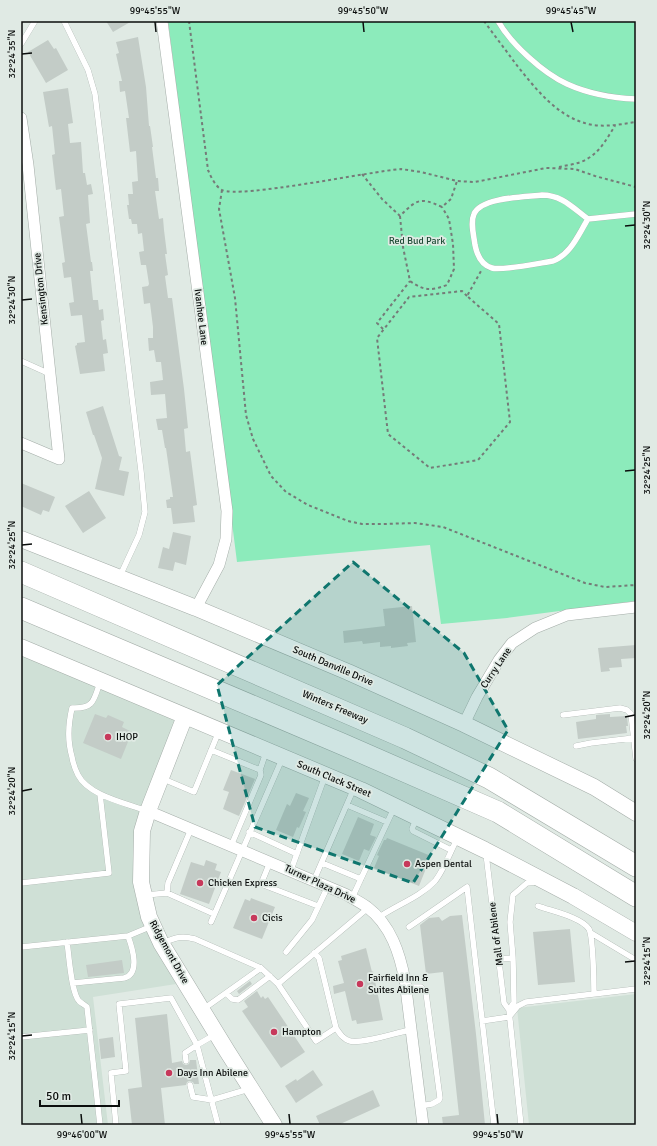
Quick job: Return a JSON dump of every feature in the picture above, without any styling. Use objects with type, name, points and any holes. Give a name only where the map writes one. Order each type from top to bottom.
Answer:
[{"type":"highway","name":"Winters Freeway","points":[[21,572],[161,634],[400,735],[489,778],[636,866]]},
{"type":"highway","points":[[21,608],[498,812],[636,896]]},
{"type":"main road","name":"South Danville Drive","points":[[21,539],[196,608],[348,672],[464,724],[594,787],[636,813]]},
{"type":"main road","name":"South Clack Street","points":[[21,647],[355,787],[417,817],[455,843],[485,850],[573,896],[636,933]]},
{"type":"main road","name":"Ridgemont Drive","points":[[184,716],[142,830],[141,882],[149,917],[161,943],[216,1034],[274,1125]]},
{"type":"street","name":"Ivanhoe Lane","points":[[162,21],[227,511],[226,539],[219,565],[196,608]]},
{"type":"street","name":"Kensington Drive","points":[[21,118],[24,166],[59,459],[21,443]]},
{"type":"street","name":"Curry Lane","points":[[464,724],[476,697],[499,660],[512,644],[529,632],[535,628],[567,615],[636,607]]},
{"type":"street","name":"Turner Plaza Drive","points":[[148,811],[328,886],[368,908],[378,919],[393,939],[401,959],[423,1125]]},
{"type":"lane","points":[[21,44],[35,21]]},
{"type":"lane","points":[[64,21],[88,70],[95,94],[141,471],[145,512],[139,535],[119,578]]},
{"type":"lane","points":[[498,21],[521,50],[567,84],[607,96],[621,99],[636,99]]},
{"type":"lane","points":[[588,219],[568,251],[559,259],[553,261],[496,269],[485,265],[481,261],[476,251],[472,221],[473,215],[488,202],[542,195],[555,196],[566,202],[588,219],[636,214]]},
{"type":"lane","points":[[21,361],[50,374]]},
{"type":"lane","points":[[101,681],[93,702],[88,707],[81,709],[72,708],[69,719],[68,736],[70,749],[78,775],[86,786],[100,794],[148,811]]},
{"type":"lane","points":[[563,715],[624,708],[629,711],[631,714],[636,759]]},
{"type":"lane","points":[[161,778],[194,792],[219,731]]},
{"type":"lane","points":[[576,746],[634,738]]},
{"type":"lane","points":[[211,750],[260,770]]},
{"type":"lane","points":[[231,846],[261,775],[260,770],[266,750]]},
{"type":"lane","points":[[210,922],[282,757]]},
{"type":"lane","points":[[291,870],[326,775]]},
{"type":"lane","points":[[314,880],[355,787]]},
{"type":"lane","points":[[21,883],[109,873],[100,794]]},
{"type":"lane","points":[[347,805],[388,822]]},
{"type":"lane","points":[[352,898],[395,806]]},
{"type":"lane","points":[[167,893],[168,883],[191,829]]},
{"type":"lane","points":[[250,832],[297,854]]},
{"type":"lane","points":[[378,919],[394,907],[414,897],[434,882],[440,874],[455,843]]},
{"type":"lane","name":"Mall of Abilene","points":[[485,850],[504,1003],[509,1010],[521,1125]]},
{"type":"lane","points":[[270,862],[261,884],[318,906]]},
{"type":"lane","points":[[322,862],[361,878]]},
{"type":"lane","points":[[509,1010],[514,1002],[510,922],[513,895],[527,883],[544,881]]},
{"type":"lane","points":[[286,952],[312,920],[328,886]]},
{"type":"lane","points":[[409,927],[467,887],[494,1125]]},
{"type":"lane","points":[[144,895],[167,893],[214,914]]},
{"type":"lane","points":[[538,906],[568,916],[588,928],[590,933],[594,994]]},
{"type":"lane","points":[[278,984],[368,908]]},
{"type":"lane","points":[[21,947],[128,936],[153,925]]},
{"type":"lane","points":[[590,933],[636,960]]},
{"type":"lane","points":[[73,983],[124,978],[131,975],[134,971],[134,965],[132,948],[128,936]]},
{"type":"lane","points":[[161,943],[179,936],[186,936],[261,968],[278,984],[316,1041],[336,1028]]},
{"type":"lane","points":[[67,942],[73,983],[79,1001],[87,1007],[100,1125]]},
{"type":"lane","points":[[314,953],[319,958],[336,1028],[341,1036],[358,1042],[410,1030]]},
{"type":"lane","points":[[499,959],[513,958]]},
{"type":"lane","points":[[202,1010],[261,968]]},
{"type":"lane","points":[[226,993],[232,999],[238,1000],[270,976]]},
{"type":"lane","points":[[405,987],[421,987],[426,993],[440,1098],[440,1100],[432,1104],[420,1106]]},
{"type":"lane","points":[[482,1021],[509,1017],[521,1004],[636,989]]},
{"type":"lane","points":[[116,1125],[111,1073],[126,1071],[118,1004],[171,998],[197,1045],[218,1125]]},
{"type":"lane","points":[[21,1038],[90,1030]]},
{"type":"lane","points":[[186,1061],[185,1053],[216,1034]]},
{"type":"lane","points":[[190,1085],[193,1097],[212,1100],[251,1088]]},
{"type":"path","points":[[189,21],[208,170],[212,180],[222,190],[236,192],[258,190],[401,168],[457,181],[475,182],[546,168],[575,169],[636,187]]},
{"type":"path","points":[[484,21],[537,90],[560,110],[576,120],[594,125],[615,126],[636,122]]},
{"type":"path","points":[[557,168],[586,160],[593,155],[605,142],[615,126]]},
{"type":"path","points":[[362,174],[382,199],[400,216],[403,247],[410,281],[422,289],[435,289],[447,285],[454,269],[453,244],[449,219],[442,207],[429,201],[420,201],[413,203],[400,216]]},
{"type":"path","points":[[442,207],[451,199],[457,181]]},
{"type":"path","points":[[222,190],[219,209],[235,298],[246,415],[253,439],[271,476],[286,492],[308,505],[362,524],[415,522],[443,527],[585,582],[605,586],[636,585]]},
{"type":"path","points":[[467,296],[485,265]]},
{"type":"path","points":[[383,329],[377,323],[410,281]]},
{"type":"path","points":[[462,291],[467,296],[499,324],[510,422],[478,460],[430,468],[388,434],[377,338],[409,297],[462,291]]},
{"type":"highlighted area","points":[[353,562],[464,653],[508,730],[413,883],[255,827],[217,685]]},
{"type":"shaded area","points":[[21,651],[178,718],[137,824],[135,895],[176,984],[93,997],[108,1125],[21,1125]]},
{"type":"shaded area","points":[[636,994],[636,1125],[529,1125],[517,1008]]},
{"type":"green space","name":"Red Bud Park","points":[[168,21],[636,21],[636,601],[507,618],[441,624],[430,545],[237,562]]},
{"type":"building","points":[[106,21],[132,21],[113,32]]},
{"type":"building","points":[[138,37],[146,87],[149,126],[156,178],[158,178],[159,191],[155,191],[159,219],[163,218],[168,275],[165,276],[168,298],[172,298],[184,389],[188,428],[184,429],[186,452],[190,451],[197,505],[193,506],[195,522],[173,524],[171,508],[167,508],[166,500],[173,497],[166,448],[162,430],[158,430],[156,419],[167,418],[165,394],[151,395],[150,382],[163,380],[161,362],[156,362],[154,350],[149,351],[148,338],[153,338],[153,327],[150,303],[144,304],[142,287],[148,286],[149,284],[146,265],[141,265],[139,252],[144,251],[142,233],[138,234],[137,224],[132,224],[131,219],[129,219],[127,205],[129,205],[128,194],[133,194],[132,182],[138,181],[136,151],[130,152],[126,118],[129,118],[125,91],[120,92],[119,81],[122,81],[116,54],[119,53],[116,42]]},
{"type":"building","points":[[48,40],[54,49],[56,48],[68,70],[46,83],[28,52]]},
{"type":"building","points":[[68,88],[73,123],[68,124],[70,143],[81,142],[83,173],[85,173],[87,185],[91,184],[93,194],[88,195],[90,223],[86,224],[93,271],[90,271],[93,300],[98,300],[99,310],[103,309],[104,320],[101,321],[103,340],[106,339],[108,353],[103,354],[105,371],[80,374],[75,346],[77,343],[85,342],[82,315],[71,316],[69,303],[74,302],[71,277],[64,278],[62,263],[65,262],[59,217],[64,216],[61,189],[56,190],[52,155],[55,154],[52,126],[49,127],[43,92]]},
{"type":"building","points":[[103,406],[119,456],[122,457],[119,470],[129,472],[124,496],[95,489],[102,458],[86,412]]},
{"type":"building","points":[[21,483],[55,497],[49,512],[43,510],[41,515],[21,506]]},
{"type":"building","points":[[89,491],[106,518],[83,533],[65,506]]},
{"type":"building","points":[[173,532],[191,536],[186,565],[175,562],[173,571],[158,568],[163,547],[169,549]]},
{"type":"building","points":[[412,606],[416,642],[407,643],[408,646],[391,648],[391,646],[380,647],[380,642],[363,644],[362,641],[344,643],[343,631],[385,626],[383,609]]},
{"type":"building","points":[[636,645],[636,658],[621,659],[622,667],[609,668],[610,671],[601,672],[598,648]]},
{"type":"building","name":"IHOP","points":[[95,714],[106,718],[108,715],[124,722],[122,727],[132,732],[121,759],[83,743]]},
{"type":"building","points":[[610,714],[610,717],[627,716],[627,733],[578,739],[576,722],[596,719],[596,715]]},
{"type":"building","points":[[231,770],[255,779],[239,816],[223,809],[229,792],[223,790]]},
{"type":"building","points":[[296,793],[309,798],[303,811],[306,812],[293,837],[276,830],[287,804],[290,806]]},
{"type":"building","points":[[358,817],[374,824],[370,835],[376,837],[369,851],[364,849],[359,861],[342,854]]},
{"type":"building","name":"Aspen Dental","points":[[387,838],[431,856],[419,886],[374,868],[379,856],[377,855],[384,840]]},
{"type":"building","name":"Chicken Express","points":[[206,860],[217,864],[215,870],[221,872],[209,904],[180,894],[191,862],[204,866]]},
{"type":"building","name":"Cicis","points":[[251,898],[275,907],[262,939],[233,928],[245,899],[250,901]]},
{"type":"building","points":[[462,915],[485,1125],[443,1125],[442,1117],[459,1115],[443,972],[426,974],[420,925],[429,918],[439,917],[442,921],[450,916]]},
{"type":"building","points":[[570,929],[575,982],[538,985],[533,932]]},
{"type":"building","name":"Fairfield Inn & Suites Abilene","points":[[366,948],[372,972],[373,971],[383,1020],[357,1024],[356,1020],[352,1021],[345,991],[334,994],[333,986],[344,983],[338,961],[342,960],[341,956]]},
{"type":"building","points":[[122,960],[124,973],[88,977],[86,965]]},
{"type":"building","points":[[250,981],[252,984],[239,994],[237,991]]},
{"type":"building","name":"Hampton","points":[[257,991],[261,998],[263,996],[265,999],[268,997],[305,1052],[281,1068],[242,1011],[248,1007],[244,1001]]},
{"type":"building","name":"Days Inn Abilene","points":[[167,1014],[172,1063],[182,1061],[183,1064],[186,1065],[189,1064],[190,1060],[196,1060],[199,1084],[194,1084],[193,1082],[189,1081],[186,1085],[161,1088],[165,1125],[132,1125],[128,1089],[142,1087],[135,1018]]},
{"type":"building","points":[[113,1037],[115,1057],[101,1059],[99,1039]]},
{"type":"building","points":[[313,1070],[323,1085],[296,1103],[285,1086],[296,1079],[297,1081]]},
{"type":"building","points":[[373,1090],[380,1106],[338,1125],[320,1125],[316,1116]]},
{"type":"place","name":"IHOP","points":[[108,737]]},
{"type":"place","name":"Aspen Dental","points":[[407,864]]},
{"type":"place","name":"Chicken Express","points":[[200,883]]},
{"type":"place","name":"Cicis","points":[[254,918]]},
{"type":"place","name":"Fairfield Inn & Suites Abilene","points":[[360,984]]},
{"type":"place","name":"Hampton","points":[[274,1032]]},
{"type":"place","name":"Days Inn Abilene","points":[[169,1073]]}]
